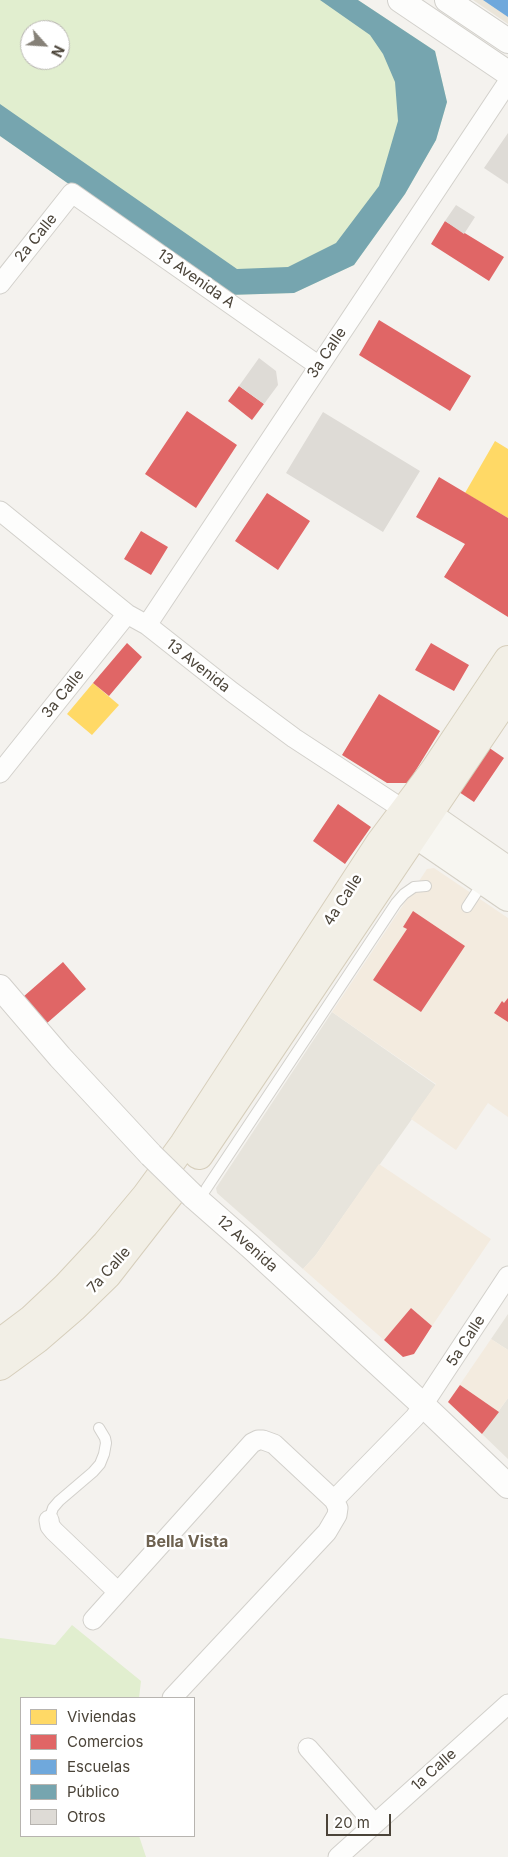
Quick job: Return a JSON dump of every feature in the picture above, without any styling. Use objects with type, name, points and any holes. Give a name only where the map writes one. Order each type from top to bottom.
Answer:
[{"type":"main road","name":"4a Calle","points":[[416,820],[434,771],[508,660]]},
{"type":"main road","name":"4a Calle","points":[[191,1149],[416,820],[508,696]]},
{"type":"main road","name":"13 Avenida","points":[[416,820],[496,876],[508,897]]},
{"type":"main road","name":"7a Calle","points":[[0,1343],[32,1319],[66,1287],[106,1244],[146,1196],[191,1149]]},
{"type":"main road","name":"7a Calle","points":[[0,1366],[37,1339],[73,1308],[106,1275],[158,1210],[191,1149]]},
{"type":"street","points":[[400,0],[508,73]]},
{"type":"street","points":[[447,0],[508,41]]},
{"type":"street","name":"3a Calle","points":[[147,625],[508,82]]},
{"type":"street","name":"13 Avenida A","points":[[72,193],[319,366]]},
{"type":"street","name":"2a Calle","points":[[0,284],[72,193]]},
{"type":"street","name":"13 Avenida","points":[[0,511],[127,614],[147,625],[200,668],[294,738],[416,820]]},
{"type":"street","name":"3a Calle","points":[[0,773],[127,614]]},
{"type":"street","name":"12 Avenida","points":[[0,987],[60,1057],[151,1155],[196,1199],[423,1405],[508,1486]]},
{"type":"street","name":"5a Calle","points":[[334,1500],[406,1428],[508,1276]]},
{"type":"street","points":[[93,1620],[252,1444],[258,1440],[274,1444],[334,1500],[338,1508],[337,1515],[327,1532],[173,1697]]},
{"type":"street","points":[[49,1520],[50,1526],[54,1531],[118,1592]]},
{"type":"street","name":"1a Calle","points":[[338,1857],[508,1704]]},
{"type":"street","points":[[308,1748],[374,1823]]},
{"type":"lane","points":[[467,907],[496,876]]},
{"type":"lane","points":[[196,1199],[396,903],[414,887],[426,886]]},
{"type":"lane","points":[[49,1520],[53,1508],[59,1501],[100,1464],[106,1444],[99,1428]]},
{"type":"shaded area","points":[[473,0],[508,0],[508,24]]},
{"type":"shaded area","points":[[434,868],[508,918],[508,1117],[488,1103],[456,1150],[411,1119],[436,1084],[332,1012],[427,869]]},
{"type":"shaded area","points":[[332,1012],[436,1085],[315,1256],[303,1269],[217,1193],[216,1188]]},
{"type":"shaded area","points":[[379,1164],[491,1239],[432,1326],[411,1308],[384,1340],[303,1269],[315,1256]]},
{"type":"shaded area","points":[[508,1314],[508,1350],[491,1339]]},
{"type":"shaded area","points":[[491,1339],[508,1350],[508,1398],[482,1434],[448,1402]]},
{"type":"shaded area","points":[[508,1398],[508,1459],[482,1434]]},
{"type":"green space","points":[[0,0],[358,0],[435,51],[447,102],[436,140],[405,194],[354,265],[294,293],[228,295],[0,136]]},
{"type":"green space","points":[[72,1625],[141,1681],[139,1697],[20,1697],[20,1837],[139,1837],[146,1857],[0,1857],[0,1638],[55,1645]]},
{"type":"building: Viviendas","points":[[495,441],[508,449],[508,518],[465,493]]},
{"type":"building: Viviendas","points":[[93,683],[119,705],[92,735],[67,714]]},
{"type":"building: Comercios","points":[[445,221],[504,257],[489,281],[431,244]]},
{"type":"building: Comercios","points":[[379,320],[471,376],[450,411],[359,355]]},
{"type":"building: Comercios","points":[[239,386],[264,404],[252,420],[228,401]]},
{"type":"building: Comercios","points":[[187,411],[237,445],[196,508],[145,474]]},
{"type":"building: Comercios","points":[[439,477],[508,518],[508,617],[444,577],[465,544],[416,517]]},
{"type":"building: Comercios","points":[[267,493],[310,521],[278,570],[235,541]]},
{"type":"building: Comercios","points":[[141,531],[168,547],[151,575],[124,559]]},
{"type":"building: Comercios","points":[[127,643],[142,657],[109,696],[93,683]]},
{"type":"building: Comercios","points":[[431,643],[469,665],[454,691],[415,670]]},
{"type":"building: Comercios","points":[[379,694],[440,731],[408,783],[387,783],[342,755]]},
{"type":"building: Comercios","points":[[488,747],[504,758],[474,802],[459,792]]},
{"type":"building: Comercios","points":[[338,804],[371,827],[345,864],[313,841]]},
{"type":"building: Comercios","points":[[413,911],[465,946],[421,1012],[373,980],[407,929],[403,927]]},
{"type":"building: Comercios","points":[[63,962],[86,989],[46,1024],[23,997]]},
{"type":"building: Comercios","points":[[508,998],[508,1022],[494,1013],[502,1001],[504,1003]]},
{"type":"building: Comercios","points":[[411,1308],[432,1326],[414,1354],[403,1357],[384,1340]]},
{"type":"building: Comercios","points":[[460,1385],[499,1412],[482,1434],[448,1402]]},
{"type":"building: Escuelas","points":[[483,0],[508,0],[508,17]]},
{"type":"building: Público","points":[[320,0],[358,0],[435,51],[447,102],[436,140],[405,194],[354,265],[294,293],[228,295],[0,136],[0,104],[237,269],[288,267],[336,243],[379,186],[398,121],[395,82],[383,54],[370,35]]},
{"type":"building: Otros","points":[[508,133],[508,184],[484,168]]},
{"type":"building: Otros","points":[[456,205],[475,217],[464,234],[445,221]]},
{"type":"building: Otros","points":[[259,358],[276,371],[278,385],[264,404],[239,386]]},
{"type":"building: Otros","points":[[323,412],[420,471],[383,532],[286,473]]},
{"type":"district","name":"Bella Vista","points":[[187,1542]]}]
